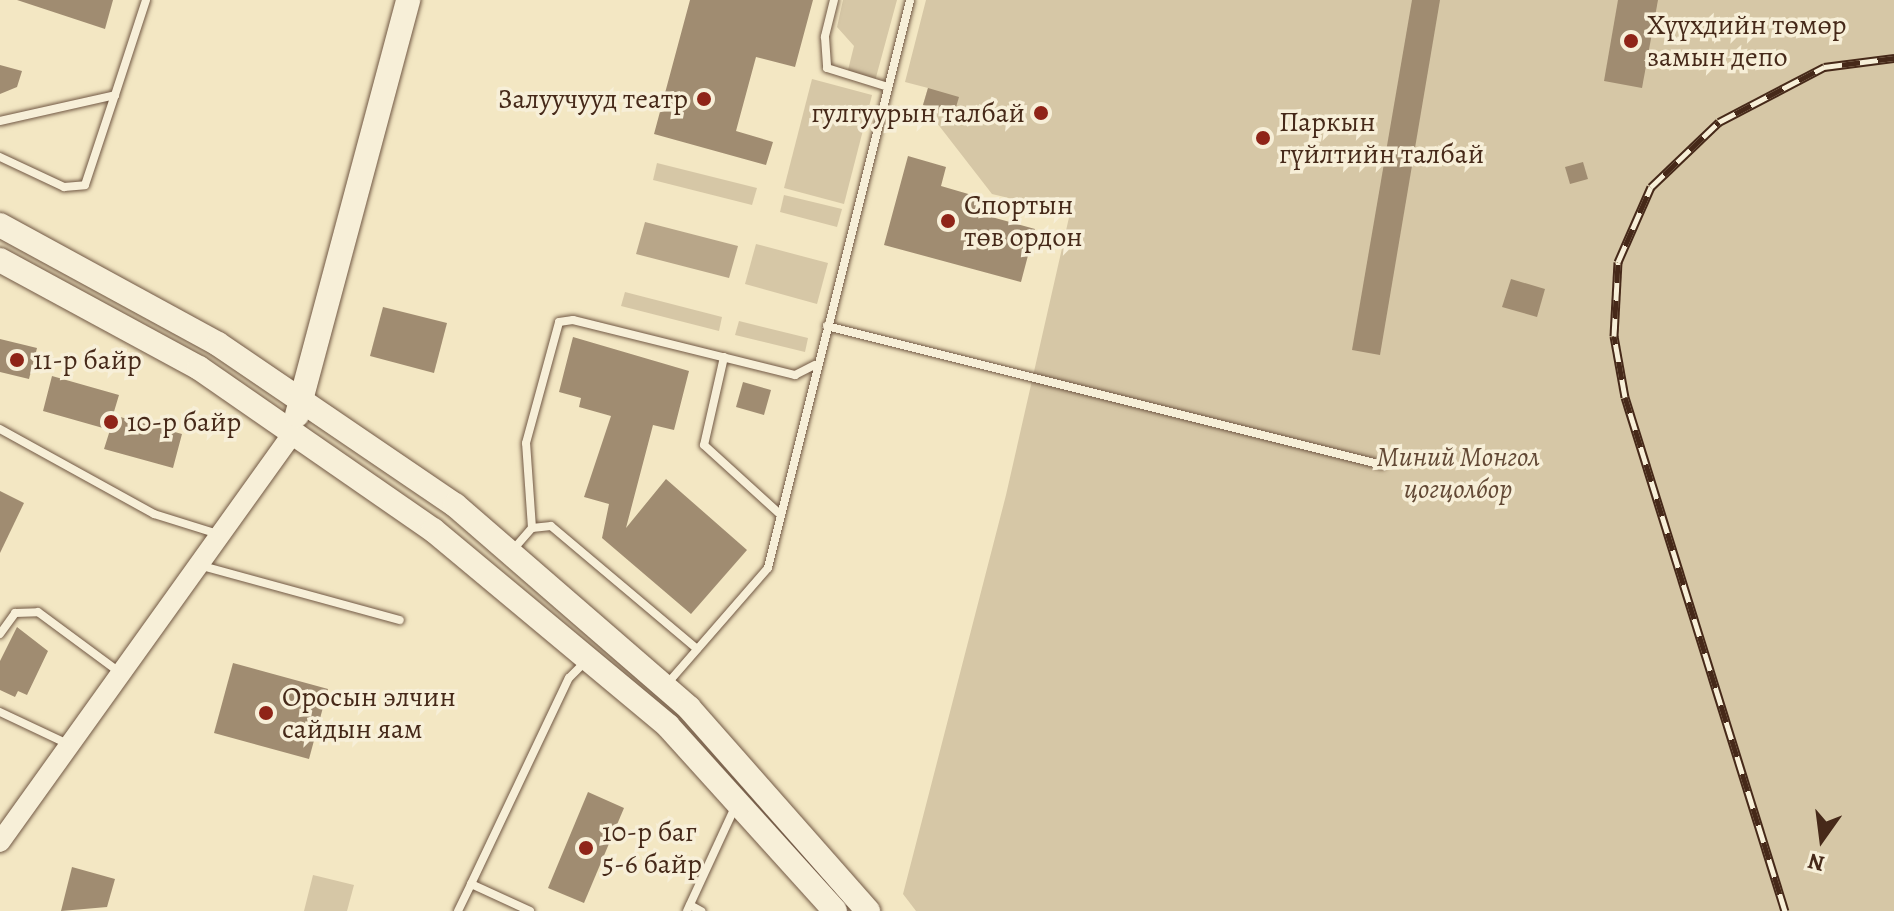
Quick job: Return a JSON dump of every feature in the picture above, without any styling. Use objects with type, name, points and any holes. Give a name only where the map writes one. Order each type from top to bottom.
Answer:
[{"type":"main road","points":[[293,433],[408,0]]},
{"type":"main road","points":[[0,225],[218,344],[455,505],[665,686],[832,863],[868,911]]},
{"type":"main road","points":[[0,260],[187,360],[433,530],[668,726],[835,911]]},
{"type":"street","points":[[0,842],[224,536],[293,433]]},
{"type":"lane","points":[[0,157],[64,187],[85,185],[146,0]]},
{"type":"lane","points":[[834,0],[825,37],[827,68],[888,87]]},
{"type":"lane","points":[[665,686],[768,568],[910,0]]},
{"type":"lane","points":[[0,121],[115,95]]},
{"type":"lane","points":[[510,553],[532,528],[526,443],[559,322],[573,320],[803,375],[819,358]]},
{"type":"lane","points":[[827,326],[1382,465]]},
{"type":"lane","points":[[724,357],[704,445],[781,515]]},
{"type":"lane","points":[[0,429],[154,514],[224,536]]},
{"type":"lane","points":[[532,528],[555,529],[697,649]]},
{"type":"lane","points":[[202,566],[400,620]]},
{"type":"lane","points":[[0,634],[15,613],[38,612],[122,675]]},
{"type":"lane","points":[[458,911],[569,678],[590,658]]},
{"type":"lane","points":[[0,713],[71,745]]},
{"type":"lane","points":[[701,911],[689,908],[738,801]]},
{"type":"lane","points":[[471,884],[530,911]]},
{"type":"green space","points":[[843,0],[897,0],[875,81],[847,74],[854,46],[837,27]]},
{"type":"green space","name":"Миний Монгол цогцолбор","points":[[926,0],[1894,0],[1894,911],[916,911],[903,894],[1006,495],[1070,213],[992,194],[923,105],[928,88],[905,82]]},
{"type":"green space","points":[[812,79],[872,95],[844,204],[784,188]]},
{"type":"green space","points":[[657,163],[757,188],[752,205],[653,180]]},
{"type":"green space","points":[[784,195],[842,209],[837,227],[780,212]]},
{"type":"green space","points":[[756,244],[828,263],[817,304],[745,284]]},
{"type":"green space","points":[[625,292],[722,317],[719,331],[621,306]]},
{"type":"green space","points":[[739,321],[808,338],[805,352],[735,335]]},
{"type":"green space","points":[[313,875],[354,885],[347,911],[304,911]]},
{"type":"shaded area","points":[[645,222],[738,246],[729,278],[636,254]]},
{"type":"building","points":[[17,0],[113,0],[105,29]]},
{"type":"building","name":"Залуучууд театр","points":[[690,0],[813,0],[795,67],[756,57],[736,131],[773,142],[766,165],[654,134]]},
{"type":"building","points":[[1412,0],[1440,0],[1380,355],[1352,350]]},
{"type":"building","name":"Хүүхдийн төмөр замын депо","points":[[1618,0],[1658,0],[1642,88],[1604,81]]},
{"type":"building","points":[[0,65],[22,71],[17,87],[0,94]]},
{"type":"building","points":[[928,88],[959,97],[954,114],[923,105]]},
{"type":"building","name":"Спортын төв ордон","points":[[908,156],[946,167],[941,186],[982,198],[977,213],[1035,229],[1021,282],[884,245]]},
{"type":"building","points":[[1583,162],[1588,179],[1570,184],[1565,167]]},
{"type":"building","points":[[1511,279],[1545,289],[1537,317],[1502,307]]},
{"type":"building","points":[[383,307],[447,323],[434,373],[370,356]]},
{"type":"building","points":[[573,337],[689,371],[674,430],[653,425],[626,528],[666,479],[747,550],[691,614],[602,538],[609,504],[584,497],[611,416],[579,407],[581,398],[559,392]]},
{"type":"building","name":"11-р байр","points":[[0,339],[37,348],[29,379],[0,372]]},
{"type":"building","name":"10-р байр","points":[[52,376],[119,395],[113,415],[182,434],[173,468],[104,449],[110,430],[43,411]]},
{"type":"building","points":[[743,382],[771,390],[764,415],[736,407]]},
{"type":"building","points":[[0,491],[24,503],[0,553]]},
{"type":"building","points":[[17,627],[48,651],[27,695],[18,691],[15,697],[0,690],[0,661]]},
{"type":"building","points":[[233,663],[328,689],[309,759],[214,733]]},
{"type":"building","name":"10-р баг 5-6 байр","points":[[588,792],[624,808],[584,903],[548,888]]},
{"type":"building","points":[[72,867],[115,879],[107,907],[61,911]]},
{"type":"railway","points":[[1785,911],[1625,397],[1614,336],[1618,262],[1651,187],[1719,122],[1824,67],[1894,58]]},
{"type":"place","name":"Хүүхдийн төмөр замын депо","points":[[1631,41]]},
{"type":"place","name":"Залуучууд театр","points":[[704,99]]},
{"type":"place","name":"гулгуурын талбай","points":[[1041,113]]},
{"type":"place","name":"Паркын гүйлтийн талбай","points":[[1263,138]]},
{"type":"place","name":"Спортын төв ордон","points":[[948,221]]},
{"type":"place","name":"11-р байр","points":[[17,360]]},
{"type":"place","name":"10-р байр","points":[[111,422]]},
{"type":"place","name":"Оросын элчин сайдын яам","points":[[266,713]]},
{"type":"place","name":"10-р баг 5-6 байр","points":[[586,848]]}]
